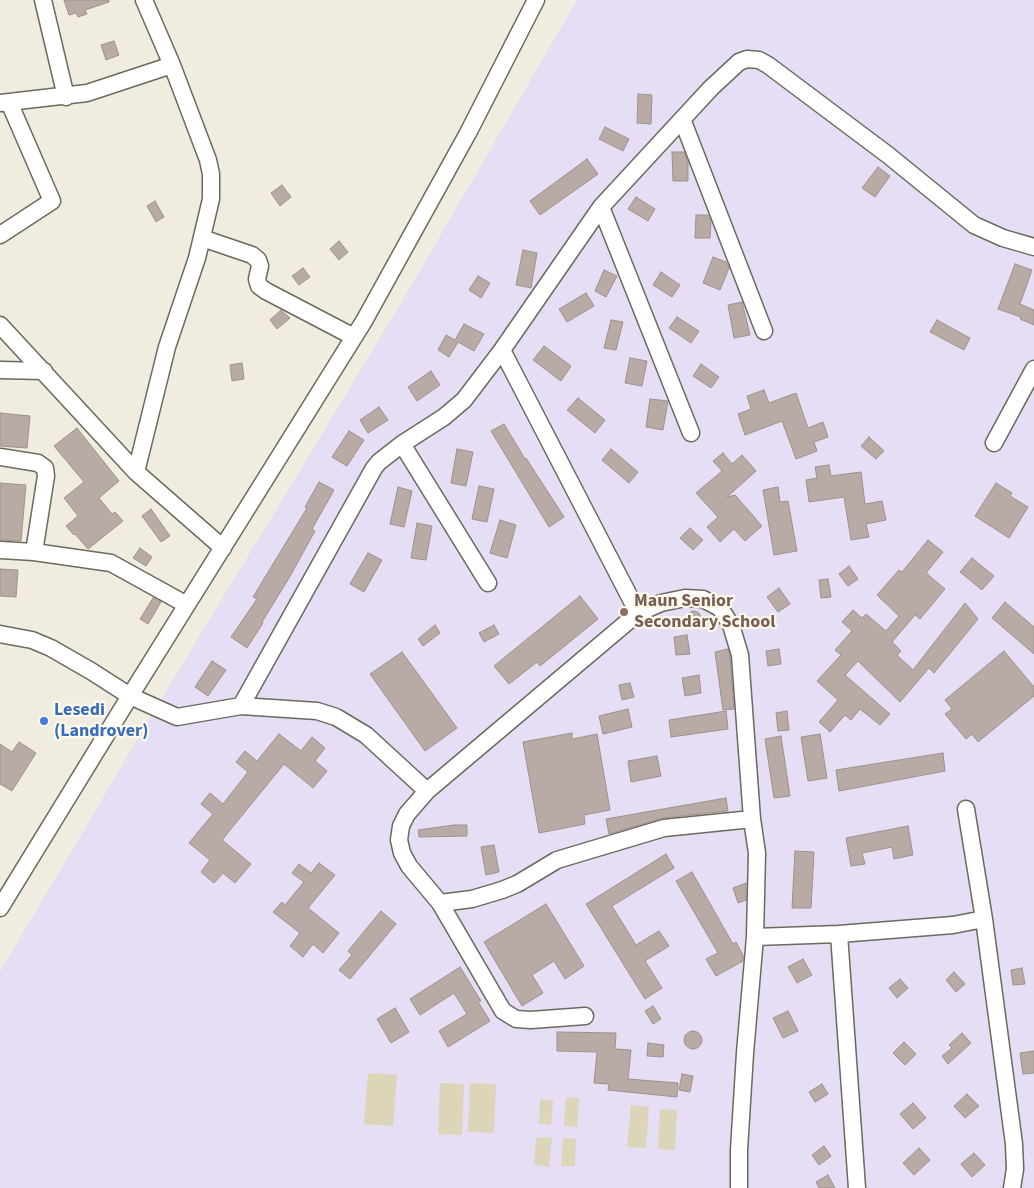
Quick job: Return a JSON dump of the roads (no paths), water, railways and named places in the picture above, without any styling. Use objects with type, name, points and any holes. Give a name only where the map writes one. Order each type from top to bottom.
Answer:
[{"type":"street","points":[[43,0],[66,97]]},
{"type":"street","points":[[136,472],[167,347],[197,258],[211,199],[211,174],[208,160],[172,65],[144,0]]},
{"type":"street","points":[[0,908],[354,337],[468,133],[536,0]]},
{"type":"street","points":[[241,706],[374,468],[402,444],[454,409],[464,400],[502,350],[600,207],[732,66],[747,59],[759,60],[768,65],[888,155],[974,225],[1003,238],[1034,247]]},
{"type":"street","points":[[0,235],[52,201],[5,102],[87,94],[172,65]]},
{"type":"street","points":[[682,119],[764,330]]},
{"type":"street","points":[[600,207],[690,433]]},
{"type":"street","points":[[202,238],[252,255],[258,260],[260,266],[257,279],[259,286],[266,292],[354,337]]},
{"type":"street","points":[[0,325],[136,472],[223,548]]},
{"type":"street","points":[[502,350],[638,613]]},
{"type":"street","points":[[994,442],[1034,369]]},
{"type":"street","points":[[0,370],[44,371]]},
{"type":"street","points":[[402,444],[488,583]]},
{"type":"street","points":[[0,458],[38,463],[45,468],[46,476],[34,552]]},
{"type":"street","points":[[0,550],[34,552],[111,563],[187,605]]},
{"type":"street","points":[[585,1016],[516,1019],[503,1011],[440,904],[409,866],[402,852],[399,840],[401,826],[407,814],[427,791],[638,613],[661,603],[685,598],[703,599],[720,608],[731,625],[740,655],[752,818],[757,853],[756,937],[739,1150],[739,1188]]},
{"type":"street","points":[[0,634],[32,640],[52,648],[130,696],[177,717],[241,706],[317,712],[336,717],[366,735],[427,791]]},
{"type":"street","points":[[966,809],[984,919],[1014,1144],[1015,1169],[1012,1188]]},
{"type":"street","points":[[440,904],[472,899],[502,890],[517,884],[556,860],[664,828],[752,818]]},
{"type":"street","points":[[756,937],[839,934],[953,925],[984,919]]},
{"type":"street","points":[[839,934],[857,1188]]},
{"type":"place","name":"Maun Senior Secondary School","points":[[624,612]]},
{"type":"place","name":"Lesedi (Landrover)","points":[[44,721]]}]
